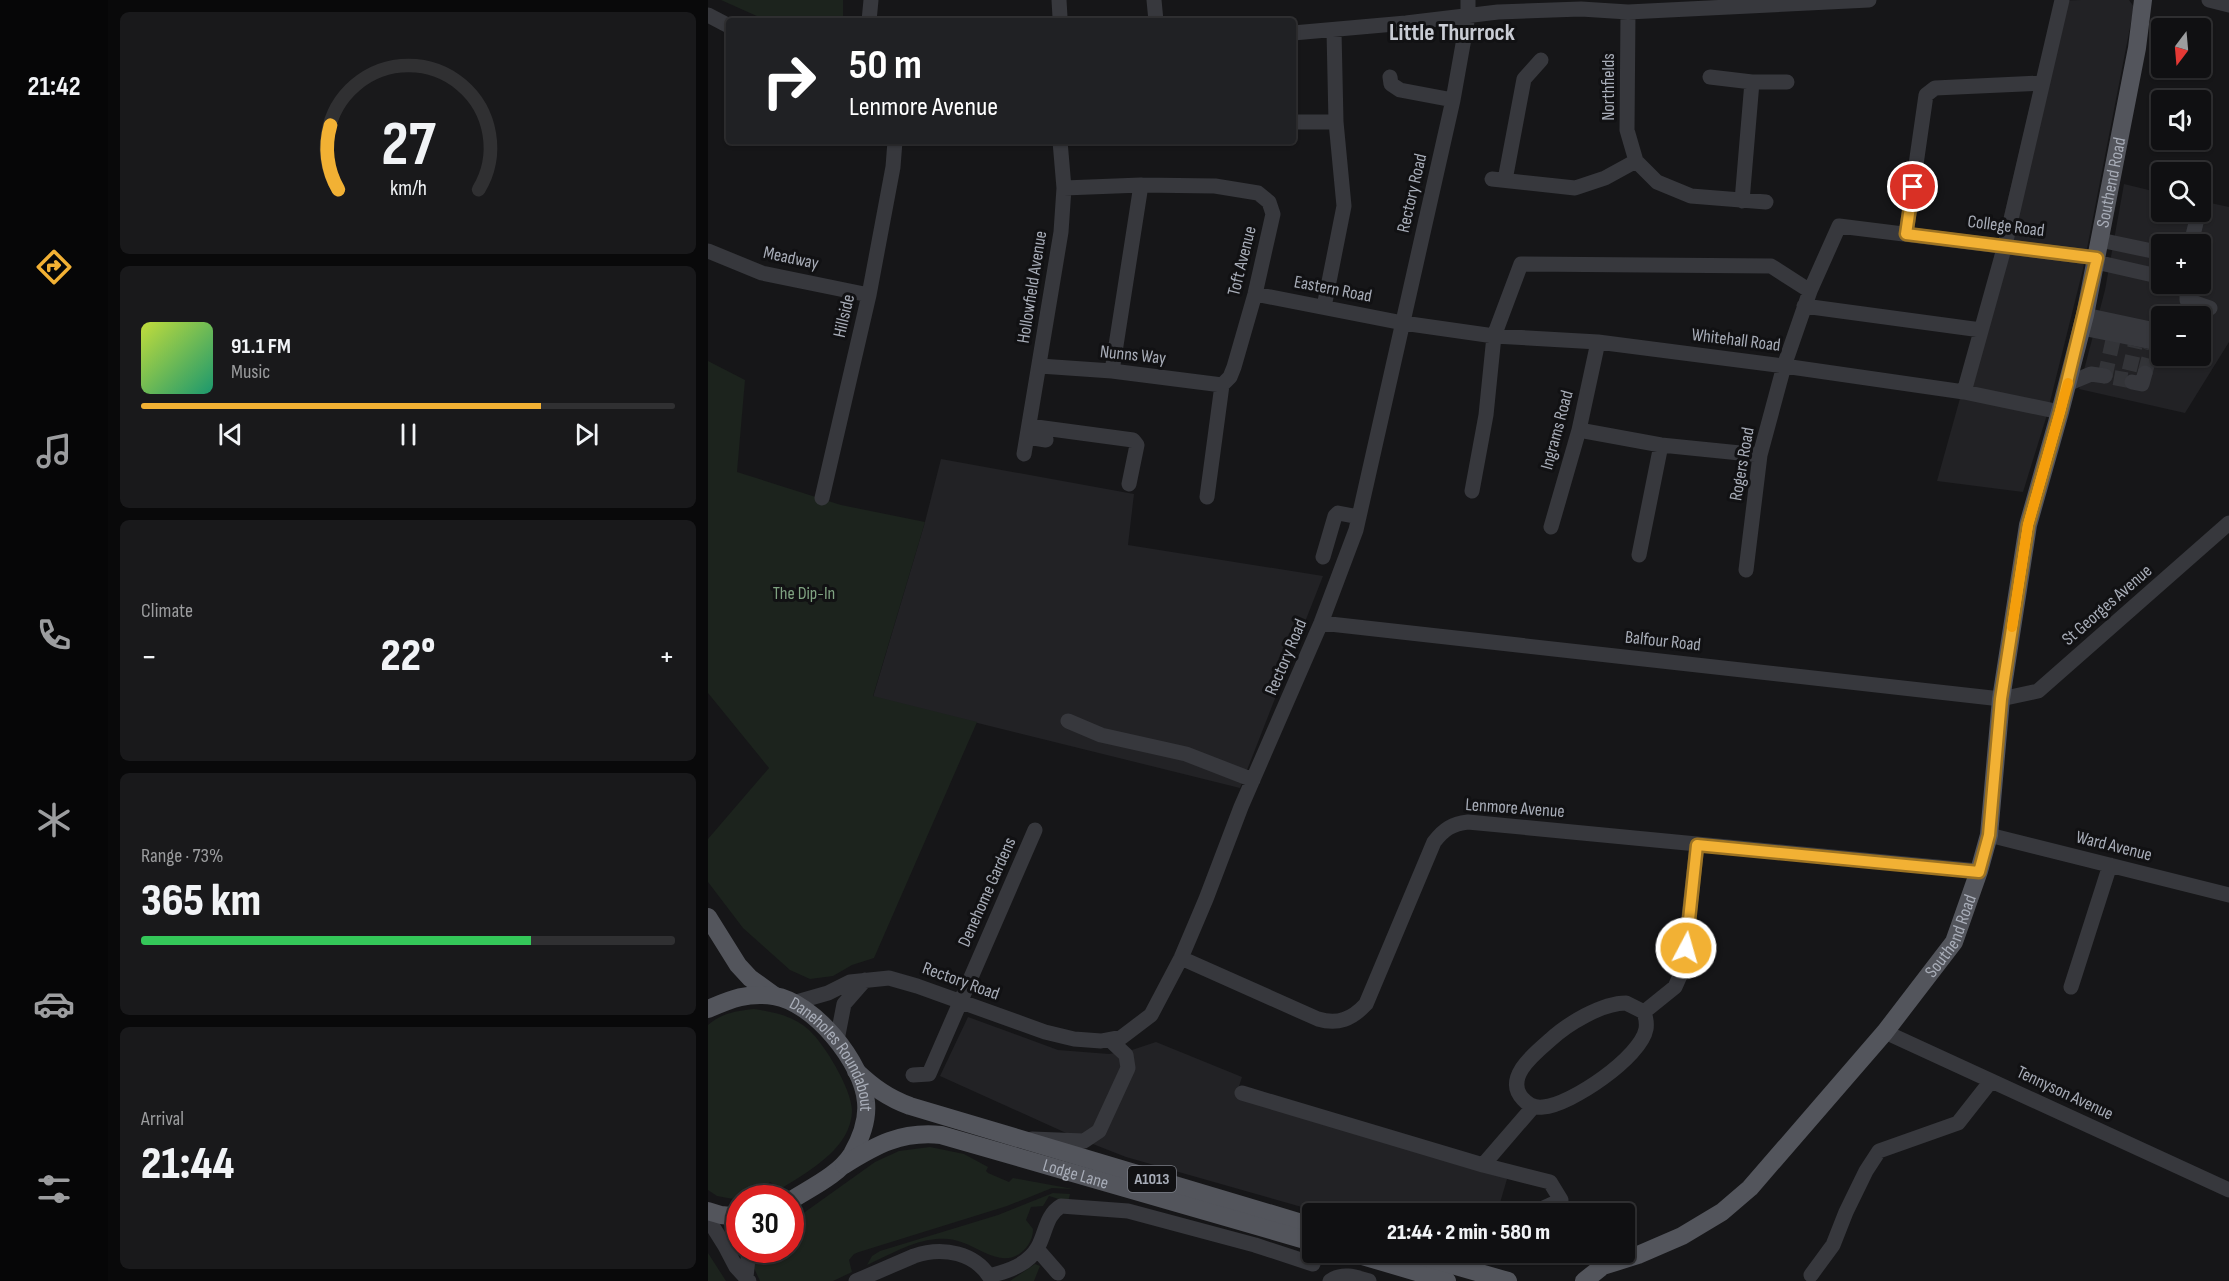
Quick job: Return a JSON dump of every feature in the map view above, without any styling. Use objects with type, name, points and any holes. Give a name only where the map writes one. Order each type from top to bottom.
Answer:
[{"type":"main road","name":"Southend Road","points":[[1584,1281],[1603,1266],[1638,1255],[1682,1236],[1722,1212],[1750,1188],[1885,1032],[1954,942],[1979,872],[1989,835],[2001,699],[2028,525],[2083,322],[2137,48],[2144,0]]},
{"type":"main road","points":[[708,917],[738,965],[750,978],[775,996]]},
{"type":"main road","name":"Daneholes Roundabout","points":[[708,1009],[739,996],[775,996],[817,1020],[837,1040],[856,1071],[866,1100],[866,1119],[857,1144],[844,1165],[804,1192]]},
{"type":"main road","name":"Lodge Lane","points":[[856,1071],[872,1086],[901,1103],[1302,1223]]},
{"type":"main road","name":"Lodge Lane","points":[[844,1165],[868,1150],[903,1136],[924,1133],[941,1135],[1302,1239]]},
{"type":"main road","points":[[708,1211],[726,1216]]},
{"type":"main road","name":"Southend Road","points":[[1608,1281],[1622,1266],[1638,1255]]},
{"type":"main road","points":[[1386,1263],[1447,1281]]},
{"type":"main road","points":[[1445,1263],[1508,1281]]},
{"type":"street","points":[[869,18],[871,0]]},
{"type":"street","points":[[1059,0],[1060,17]]},
{"type":"street","points":[[1154,0],[1156,18]]},
{"type":"street","name":"Rectory Road","points":[[792,1004],[828,993],[850,982],[889,978],[1059,1036],[1088,1041],[1122,1037],[1151,1015],[1181,958],[1253,780],[1276,732],[1321,622],[1359,517],[1453,100],[1468,16],[1468,0]]},
{"type":"street","points":[[1296,33],[1334,31],[1498,12],[1581,9],[1628,12],[1718,4],[1869,0]]},
{"type":"street","points":[[1964,392],[2006,245],[2062,0]]},
{"type":"street","points":[[2209,0],[2229,4]]},
{"type":"street","name":"Northfields","points":[[1628,12],[1627,130],[1636,161],[1657,182],[1691,196],[1766,202]]},
{"type":"street","points":[[708,15],[726,24]]},
{"type":"street","points":[[1324,307],[1344,206],[1336,122],[1334,31]]},
{"type":"street","points":[[1541,60],[1524,79],[1498,180],[1575,188],[1605,178],[1636,161]]},
{"type":"street","points":[[1390,77],[1391,84],[1401,90],[1453,100]]},
{"type":"street","points":[[1710,77],[1752,82],[1787,82]]},
{"type":"street","points":[[1742,201],[1752,82]]},
{"type":"street","points":[[1906,234],[1926,95],[1935,88],[2042,82]]},
{"type":"street","points":[[1296,122],[1336,122]]},
{"type":"street","name":"Hillside","points":[[822,498],[869,295],[893,167],[895,144]]},
{"type":"street","name":"Hollowfield Avenue","points":[[1023,454],[1040,366],[1061,232],[1064,188],[1060,144]]},
{"type":"street","points":[[1112,371],[1141,185]]},
{"type":"street","name":"Toft Avenue","points":[[1064,188],[1141,185],[1215,186],[1258,193],[1269,202],[1274,214],[1255,294],[1234,367],[1230,377],[1222,385],[1207,497]]},
{"type":"street","name":"College Road","points":[[1839,226],[2097,254]]},
{"type":"street","name":"Rogers Road","points":[[1746,570],[1760,455],[1784,366],[1804,306],[1839,226]]},
{"type":"street","name":"Meadway","points":[[708,251],[762,273],[869,295]]},
{"type":"street","points":[[2097,254],[2151,253]]},
{"type":"street","points":[[2097,254],[2151,273]]},
{"type":"street","points":[[1472,491],[1486,415],[1494,336],[1521,264],[1771,266],[1810,291]]},
{"type":"street","name":"Eastern Road","points":[[1255,294],[1403,323]]},
{"type":"street","points":[[2187,294],[2187,300],[2204,306]]},
{"type":"street","points":[[1804,306],[1981,330]]},
{"type":"street","points":[[2083,322],[2151,330]]},
{"type":"street","points":[[2083,322],[2134,342]]},
{"type":"street","name":"Whitehall Road","points":[[1403,323],[1494,336],[1598,342],[1784,366],[1964,392],[2060,412]]},
{"type":"street","name":"Ingrams Road","points":[[1551,527],[1579,430],[1598,342]]},
{"type":"street","name":"Nunns Way","points":[[1040,366],[1112,371],[1222,385]]},
{"type":"street","points":[[2132,382],[2142,384],[2145,373]]},
{"type":"street","points":[[2067,384],[2091,374],[2104,376]]},
{"type":"street","points":[[1579,430],[1661,445],[1760,455]]},
{"type":"street","points":[[1028,431],[1046,440]]},
{"type":"street","points":[[1028,431],[1133,440],[1137,446],[1129,484]]},
{"type":"street","points":[[1639,555],[1661,445]]},
{"type":"street","points":[[1323,557],[1335,516],[1338,513],[1359,517]]},
{"type":"street","name":"St Georges Avenue","points":[[2001,699],[2038,691],[2229,523]]},
{"type":"street","name":"Balfour Road","points":[[1321,622],[2001,699]]},
{"type":"street","points":[[1068,721],[1101,735],[1186,754],[1253,780]]},
{"type":"street","name":"Lenmore Avenue","points":[[1181,958],[1318,1019],[1338,1022],[1354,1016],[1366,1004],[1434,842],[1453,824],[1485,822],[1979,872]]},
{"type":"street","name":"Denehome Gardens","points":[[913,1075],[929,1074],[1035,830]]},
{"type":"street","name":"Ward Avenue","points":[[1989,835],[2229,895]]},
{"type":"street","points":[[1644,1012],[1675,987],[1683,969],[1697,845]]},
{"type":"street","points":[[2071,987],[2110,865]]},
{"type":"street","points":[[837,1040],[844,1004],[865,980]]},
{"type":"street","points":[[1626,1003],[1644,1012],[1647,1020],[1646,1031],[1637,1047],[1622,1062],[1589,1087],[1550,1106],[1533,1107],[1518,1093],[1518,1075],[1521,1069],[1566,1027],[1611,1004],[1626,1003]]},
{"type":"street","name":"Tennyson Avenue","points":[[1885,1032],[2229,1190]]},
{"type":"street","points":[[1014,1138],[1084,1141],[1099,1131],[1128,1068],[1126,1055],[1110,1040]]},
{"type":"street","points":[[1811,1275],[1833,1245],[1866,1171],[1879,1151],[1958,1123],[1990,1080]]},
{"type":"street","points":[[1242,1093],[1510,1173],[1550,1182],[1561,1200],[1554,1203]]},
{"type":"street","points":[[1483,1165],[1533,1107]]},
{"type":"street","name":"Lodge Lane","points":[[991,1279],[1012,1270],[1027,1260],[1037,1249],[1053,1211],[1061,1206],[1128,1211],[1255,1245],[1313,1264]]},
{"type":"street","points":[[708,1219],[736,1267],[747,1279]]},
{"type":"street","points":[[1037,1249],[1058,1273]]},
{"type":"street","points":[[856,1281],[914,1256],[933,1251],[950,1252],[969,1258],[980,1265],[991,1279]]},
{"type":"street","points":[[747,1279],[748,1263]]},
{"type":"street","points":[[1333,1279],[1354,1276],[1369,1281]]},
{"type":"shaded area","points":[[2129,0],[2134,7],[2083,269],[2046,418],[2023,492],[1937,481],[1964,384],[2055,1]]},
{"type":"shaded area","points":[[2124,184],[2151,191],[2151,222],[2211,222],[2211,203],[2229,207],[2229,342],[2185,413],[2079,389],[2105,290]]},
{"type":"shaded area","points":[[941,459],[1134,494],[1128,545],[1323,576],[1240,788],[873,697],[925,522]]},
{"type":"shaded area","points":[[968,1017],[1058,1050],[1109,1054],[1132,1050],[1156,1042],[1242,1077],[1238,1089],[1486,1163],[1507,1179],[1500,1203],[1302,1203],[1302,1207],[1126,1157],[1075,1137],[940,1076]]},
{"type":"green space","points":[[721,0],[843,0],[843,18],[761,18]]},
{"type":"green space","name":"The Dip-In","points":[[708,361],[745,380],[737,472],[841,505],[925,522],[873,696],[977,722],[874,958],[852,965],[833,976],[810,979],[790,970],[743,928],[708,882],[708,839],[769,768],[708,693]]},
{"type":"green space","points":[[754,1009],[776,1013],[790,1018],[809,1030],[829,1056],[842,1079],[851,1101],[852,1113],[849,1127],[838,1146],[799,1178],[787,1185],[775,1185],[770,1182],[766,1185],[726,1185],[726,1198],[717,1196],[708,1190],[708,1025],[730,1013]]},
{"type":"green space","points":[[930,1147],[964,1154],[988,1167],[986,1171],[988,1173],[1009,1182],[1013,1178],[1073,1189],[1052,1188],[1007,1206],[859,1252],[849,1260],[852,1272],[833,1281],[760,1281],[754,1263],[804,1263],[804,1213],[875,1162],[899,1151]]},
{"type":"green space","points":[[1053,1193],[1070,1194],[1068,1202],[1049,1196],[1043,1206],[1031,1207],[1026,1220],[1033,1229],[1032,1238],[1026,1248],[1017,1255],[1002,1258],[957,1241],[940,1239],[909,1245],[867,1265],[872,1256],[880,1251],[998,1215]]},
{"type":"green space","points":[[708,1253],[726,1281],[708,1281]]},
{"type":"green space","points":[[1035,1264],[1040,1266],[1034,1281],[1010,1281]]},
{"type":"tunnel","points":[[2113,340],[2105,376],[2127,380],[2135,346]]},
{"type":"tunnel","points":[[2145,373],[2151,350]]},
{"type":"slow traffic","points":[[2012,627],[2028,525],[2068,383]]},
{"type":"district","name":"Little Thurrock","points":[[1452,32]]},
{"type":"route","points":[[1686,948],[1697,845],[1979,872],[1989,835],[2001,699],[2028,525],[2060,412],[2097,258],[1906,234],[1913,187]]}]
